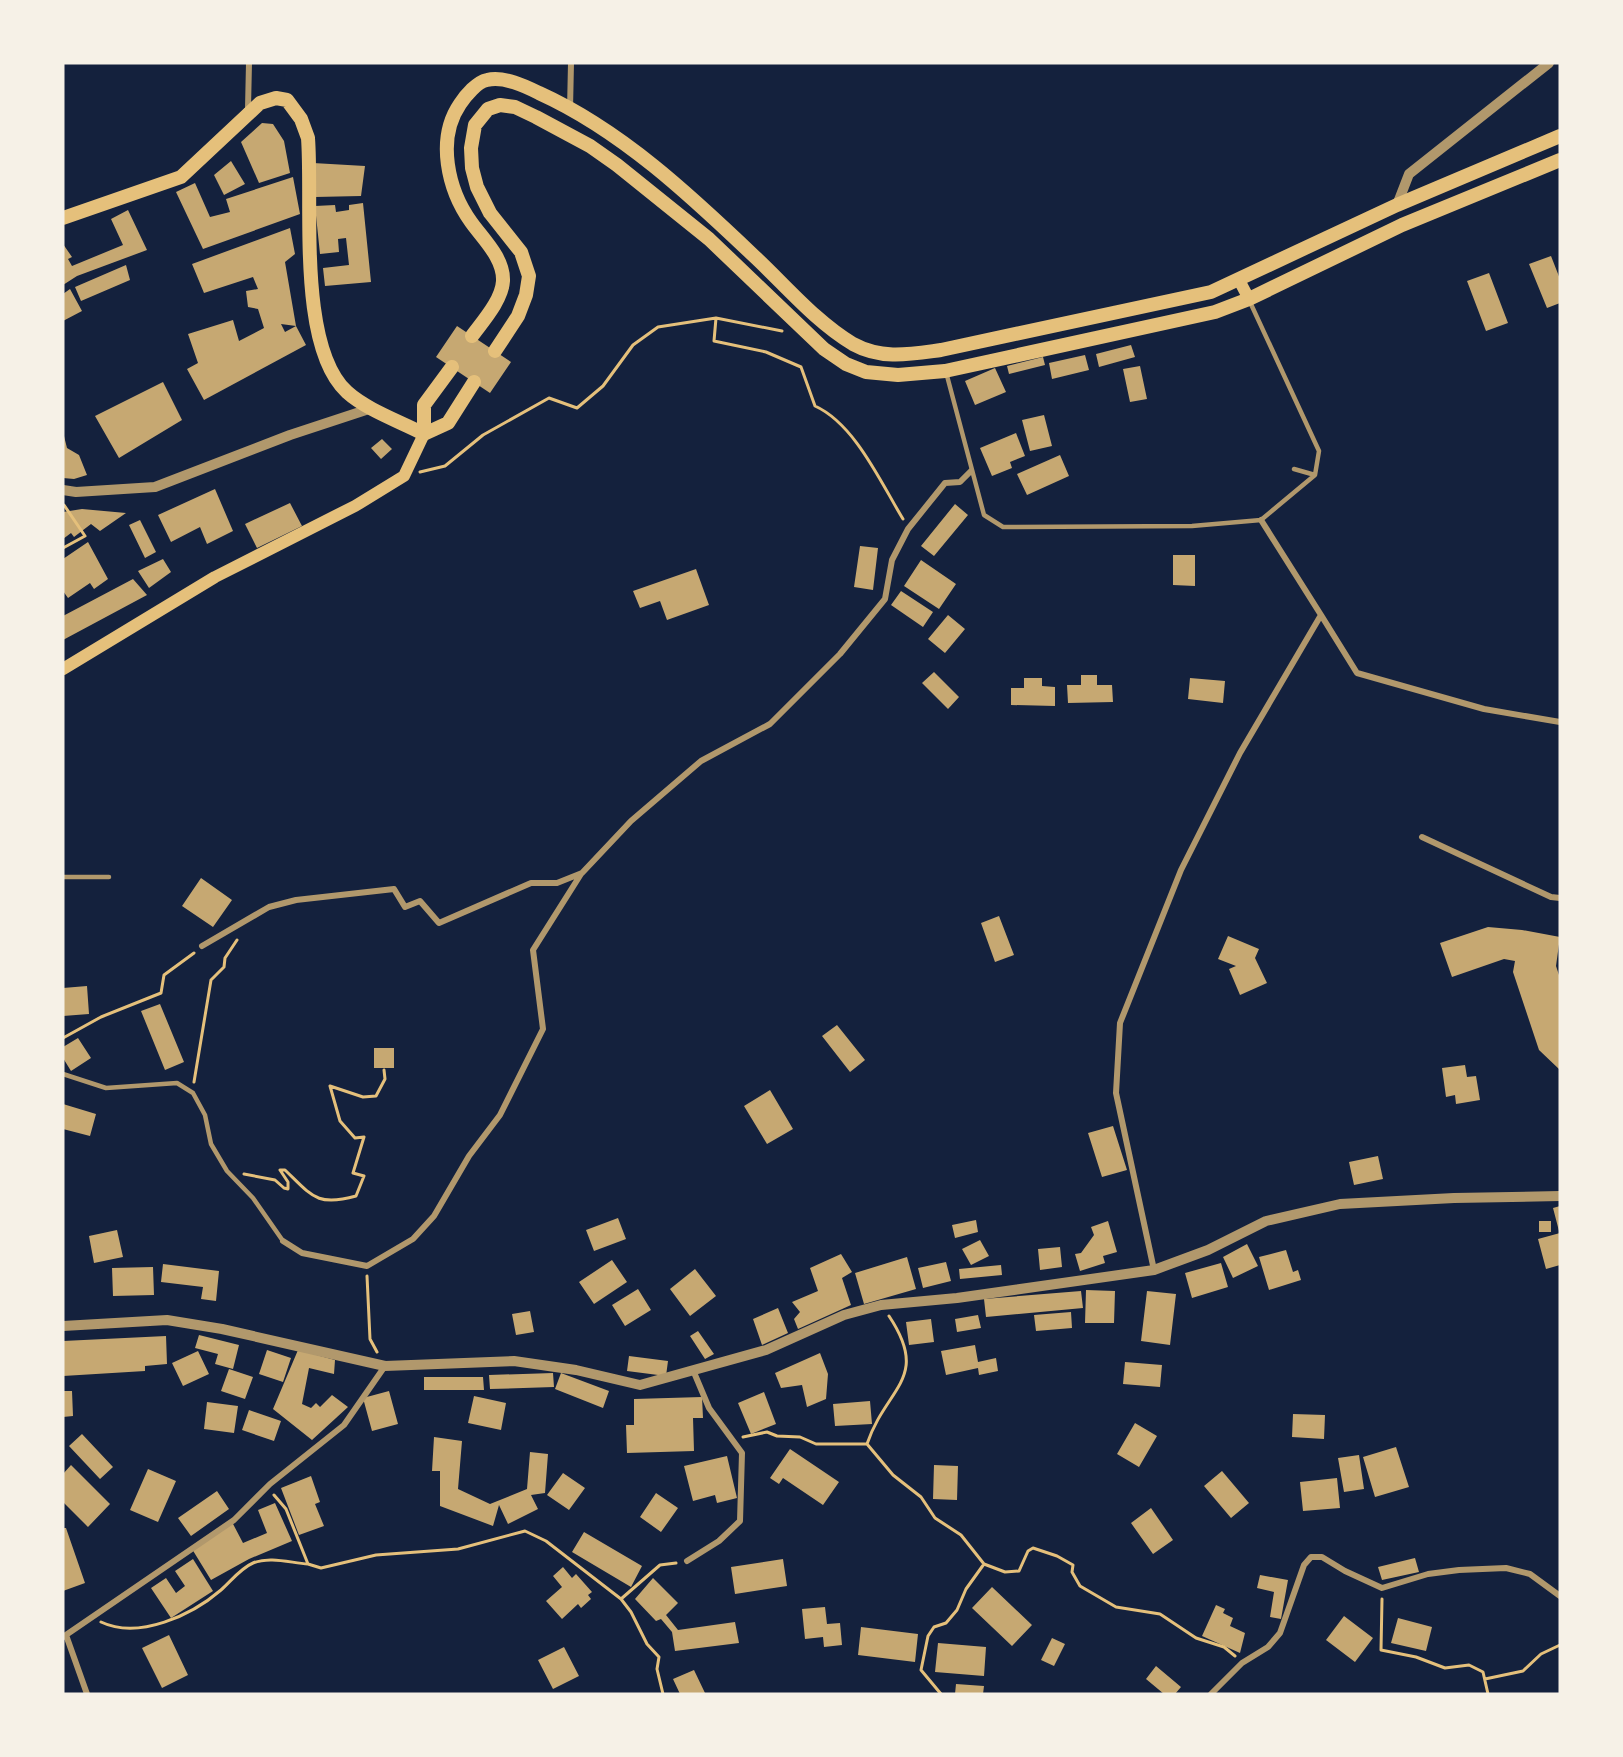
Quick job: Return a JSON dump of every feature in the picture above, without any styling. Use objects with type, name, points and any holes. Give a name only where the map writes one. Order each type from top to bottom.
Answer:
[{"type":"main road","points":[[472,336],[495,302],[503,281],[494,254],[454,194],[447,145],[451,124],[459,105],[472,90],[487,80],[504,80],[526,87],[570,109],[621,142],[688,195],[818,317],[854,344],[875,353],[899,355],[941,350],[1211,292],[1397,205],[1560,136]]},
{"type":"main road","points":[[63,218],[181,177],[260,103],[276,98],[287,100],[301,119],[308,138],[312,179],[313,304],[324,356],[335,377],[348,392],[372,408],[424,434]]},
{"type":"main road","points":[[495,351],[518,316],[526,295],[529,276],[521,252],[490,213],[477,187],[472,168],[471,148],[475,125],[488,109],[500,105],[516,107],[590,146],[647,187],[709,239],[803,331],[846,364],[866,372],[898,375],[945,371],[1215,312],[1249,299],[1402,225],[1560,160]]},
{"type":"main road","points":[[1239,280],[1249,299]]},
{"type":"main road","points":[[941,350],[945,371]]},
{"type":"main road","points":[[63,669],[215,577],[355,506],[404,476],[424,434],[424,405],[452,367]]},
{"type":"main road","points":[[424,434],[448,423],[474,382]]},
{"type":"street","points":[[239,125],[248,108],[249,63]]},
{"type":"street","points":[[570,109],[571,63]]},
{"type":"street","points":[[1397,205],[1409,174],[1549,63]]},
{"type":"street","points":[[63,490],[76,492],[155,487],[290,435],[372,408]]},
{"type":"street","points":[[283,1241],[302,1253],[367,1266],[413,1239],[434,1216],[469,1156],[500,1114],[543,1029],[533,950],[582,873],[631,821],[701,760],[770,724],[840,654],[885,599],[892,560],[908,529],[945,483],[960,482],[971,471]]},
{"type":"street","points":[[1261,520],[1357,673],[1484,709],[1560,722]]},
{"type":"street","points":[[1154,1270],[1116,1093],[1120,1023],[1181,870],[1240,753],[1321,615]]},
{"type":"street","points":[[1422,837],[1551,897],[1560,898]]},
{"type":"street","points":[[202,946],[268,907],[296,900],[394,889],[405,907],[420,901],[439,923],[531,883],[556,883],[582,873]]},
{"type":"street","points":[[63,1326],[167,1320],[233,1331],[385,1366],[514,1361],[576,1370],[640,1385],[766,1350],[844,1315],[881,1305],[957,1298],[1154,1270],[1208,1250],[1266,1221],[1340,1204],[1454,1198],[1560,1196]]},
{"type":"street","points":[[87,1694],[65,1636],[234,1520],[264,1491],[344,1425],[385,1366]]},
{"type":"street","points":[[687,1561],[719,1541],[740,1521],[742,1453],[709,1408],[692,1369]]},
{"type":"street","points":[[1211,1694],[1242,1663],[1268,1647],[1280,1634],[1304,1565],[1311,1557],[1322,1557],[1344,1571],[1382,1588],[1428,1575],[1459,1570],[1506,1568],[1530,1574],[1560,1596]]},
{"type":"lane","points":[[945,371],[984,515],[1003,527],[1192,526],[1261,520],[1315,475],[1319,451],[1249,299]]},
{"type":"lane","points":[[1294,469],[1315,475]]},
{"type":"lane","points":[[63,877],[109,877]]},
{"type":"lane","points":[[63,1074],[106,1088],[177,1083],[192,1093],[205,1115],[211,1143],[227,1171],[253,1198],[283,1241]]},
{"type":"path","points":[[716,318],[714,341],[766,352],[801,367],[815,406],[831,413],[864,453],[908,529]]},
{"type":"path","points":[[404,476],[445,466],[483,435],[549,398],[577,408],[603,386],[633,345],[658,327],[716,318],[793,333],[803,331]]},
{"type":"path","points":[[63,503],[85,536],[63,548]]},
{"type":"path","points":[[192,1093],[211,980],[224,967],[225,958],[237,939],[241,923]]},
{"type":"path","points":[[63,1038],[101,1017],[161,993],[164,975],[202,946]]},
{"type":"path","points":[[227,1171],[275,1180],[288,1189],[288,1182],[280,1170],[285,1170],[307,1193],[319,1200],[334,1202],[356,1196],[364,1176],[353,1173],[364,1137],[355,1138],[340,1121],[330,1086],[363,1097],[376,1096],[385,1079],[384,1070]]},
{"type":"path","points":[[367,1266],[367,1311],[370,1339],[385,1366]]},
{"type":"path","points":[[867,1444],[872,1431],[901,1384],[908,1358],[904,1338],[881,1305]]},
{"type":"path","points":[[735,1442],[744,1436],[767,1432],[777,1436],[800,1437],[816,1444],[867,1444]]},
{"type":"path","points":[[867,1444],[893,1475],[921,1497],[935,1518],[961,1535],[984,1564],[1013,1573],[1019,1571],[1028,1551],[1033,1548],[1057,1556],[1073,1565],[1072,1572],[1080,1586],[1116,1607],[1160,1614],[1196,1638],[1224,1647],[1242,1663]]},
{"type":"path","points":[[264,1491],[274,1494],[286,1509],[308,1564]]},
{"type":"path","points":[[92,1617],[105,1624],[129,1628],[171,1622],[220,1591],[252,1563],[265,1560],[308,1564],[321,1568],[376,1555],[458,1549],[525,1531],[546,1541],[621,1599],[631,1612],[647,1644],[659,1657],[657,1669],[663,1694]]},
{"type":"path","points":[[621,1599],[660,1565],[687,1561]]},
{"type":"path","points":[[940,1694],[921,1670],[928,1636],[934,1627],[946,1623],[957,1610],[966,1589],[984,1564]]},
{"type":"path","points":[[1382,1588],[1381,1650],[1416,1657],[1445,1668],[1469,1665],[1483,1672],[1488,1694]]},
{"type":"path","points":[[1485,1680],[1523,1671],[1541,1654],[1560,1645]]},
{"type":"building","points":[[262,123],[273,124],[284,141],[290,173],[259,183],[241,142]]},
{"type":"building","points":[[231,161],[245,184],[224,195],[214,175]]},
{"type":"building","points":[[313,163],[365,166],[361,196],[315,197]]},
{"type":"building","points":[[293,177],[300,214],[203,249],[176,192],[195,183],[210,217],[230,212],[226,199]]},
{"type":"building","points":[[363,203],[371,282],[325,286],[323,268],[349,265],[346,238],[338,239],[339,252],[320,254],[315,206],[335,205],[336,212],[349,210],[349,205]]},
{"type":"building","points":[[128,210],[147,250],[77,276],[63,285],[63,244],[72,257],[68,259],[72,266],[123,245],[111,219]]},
{"type":"building","points":[[290,228],[295,254],[285,262],[296,326],[306,345],[204,400],[187,369],[198,363],[188,334],[233,320],[239,341],[264,328],[258,309],[248,307],[246,291],[258,289],[253,277],[204,293],[192,264]],"holes":[[[281,324],[296,326],[285,332]]]},
{"type":"building","points":[[1551,256],[1560,279],[1560,303],[1547,308],[1529,264]]},
{"type":"building","points":[[126,265],[130,280],[81,301],[75,287]]},
{"type":"building","points":[[1489,273],[1508,323],[1486,331],[1467,281]]},
{"type":"building","points":[[70,289],[82,311],[63,321],[63,294]]},
{"type":"building","points":[[457,326],[511,362],[490,393],[436,357]]},
{"type":"building","points":[[1131,345],[1135,357],[1099,367],[1096,354]]},
{"type":"building","points":[[1085,355],[1089,370],[1052,379],[1049,363]]},
{"type":"building","points":[[1043,357],[1045,365],[1009,374],[1007,366]]},
{"type":"building","points":[[1140,366],[1147,399],[1130,402],[1123,369]]},
{"type":"building","points":[[995,368],[1006,392],[975,405],[965,381]]},
{"type":"building","points":[[163,382],[182,420],[119,458],[95,416]]},
{"type":"building","points":[[1044,415],[1052,446],[1030,451],[1022,420]]},
{"type":"building","points":[[1016,433],[1025,456],[1010,462],[1012,468],[992,476],[980,448]]},
{"type":"building","points":[[64,436],[67,448],[79,455],[87,475],[74,479],[63,478]]},
{"type":"building","points":[[382,439],[392,449],[381,459],[371,448]]},
{"type":"building","points":[[1060,455],[1069,476],[1027,495],[1017,474]]},
{"type":"building","points":[[215,489],[233,531],[207,544],[200,527],[171,542],[158,515]]},
{"type":"building","points":[[290,503],[302,526],[257,548],[245,524]]},
{"type":"building","points":[[955,504],[968,515],[934,556],[921,546]]},
{"type":"building","points":[[82,509],[126,513],[100,531],[91,524],[74,537],[71,533],[63,539],[63,512]]},
{"type":"building","points":[[140,520],[156,552],[145,558],[129,525]]},
{"type":"building","points":[[88,542],[108,579],[94,589],[90,583],[68,598],[63,591],[63,559]]},
{"type":"building","points":[[860,546],[878,548],[873,590],[854,587]]},
{"type":"building","points":[[1173,555],[1195,555],[1195,586],[1173,585]]},
{"type":"building","points":[[163,559],[171,572],[149,588],[138,571]]},
{"type":"building","points":[[921,560],[956,584],[939,609],[904,586]]},
{"type":"building","points":[[696,569],[709,605],[667,620],[660,601],[640,608],[633,591]]},
{"type":"building","points":[[133,579],[147,595],[63,640],[63,616]]},
{"type":"building","points":[[901,591],[933,612],[923,627],[891,605]]},
{"type":"building","points":[[948,615],[965,629],[945,653],[928,639]]},
{"type":"building","points":[[934,672],[959,697],[948,709],[922,683]]},
{"type":"building","points":[[1081,675],[1097,675],[1097,685],[1112,685],[1113,702],[1068,703],[1067,685],[1081,685]]},
{"type":"building","points":[[1024,678],[1042,678],[1042,686],[1055,687],[1055,706],[1011,705],[1011,688],[1024,688]]},
{"type":"building","points":[[1190,678],[1225,681],[1223,703],[1188,699]]},
{"type":"building","points":[[201,878],[232,900],[213,927],[182,906]]},
{"type":"building","points":[[999,916],[1014,955],[995,962],[981,923]]},
{"type":"building","points":[[1488,927],[1560,937],[1556,966],[1560,978],[1560,1070],[1539,1050],[1513,972],[1515,961],[1504,959],[1452,977],[1440,943]]},
{"type":"building","points":[[1228,936],[1259,949],[1255,958],[1267,983],[1240,995],[1229,969],[1236,966],[1218,959]]},
{"type":"building","points":[[87,986],[89,1014],[63,1016],[63,988]]},
{"type":"building","points":[[160,1004],[184,1062],[165,1070],[141,1011]]},
{"type":"building","points":[[837,1025],[865,1060],[850,1072],[822,1036]]},
{"type":"building","points":[[78,1038],[91,1058],[71,1071],[63,1058],[63,1047]]},
{"type":"building","points":[[374,1048],[394,1048],[394,1068],[374,1068]]},
{"type":"building","points":[[1465,1065],[1467,1077],[1476,1076],[1480,1100],[1456,1104],[1455,1095],[1446,1097],[1442,1068]]},
{"type":"building","points":[[770,1090],[793,1129],[767,1144],[744,1106]]},
{"type":"building","points":[[63,1104],[96,1114],[90,1136],[63,1129]]},
{"type":"building","points":[[1113,1126],[1127,1170],[1102,1177],[1088,1133]]},
{"type":"building","points":[[1378,1156],[1383,1179],[1354,1185],[1349,1162]]},
{"type":"building","points":[[1560,1206],[1560,1231],[1559,1231],[1553,1208]]},
{"type":"building","points":[[618,1218],[626,1239],[594,1251],[586,1230]]},
{"type":"building","points":[[976,1220],[978,1232],[955,1238],[952,1225]]},
{"type":"building","points":[[1108,1221],[1117,1252],[1103,1256],[1105,1263],[1080,1271],[1075,1254],[1081,1253],[1094,1235],[1091,1227]]},
{"type":"building","points":[[1539,1221],[1551,1221],[1551,1232],[1539,1232]]},
{"type":"building","points":[[117,1230],[123,1257],[94,1263],[89,1236]]},
{"type":"building","points":[[1560,1233],[1560,1265],[1546,1269],[1538,1239]]},
{"type":"building","points":[[980,1240],[989,1256],[971,1265],[962,1249]]},
{"type":"building","points":[[1247,1244],[1258,1266],[1233,1278],[1223,1257]]},
{"type":"building","points":[[1060,1247],[1062,1267],[1040,1270],[1038,1249]]},
{"type":"building","points":[[1286,1250],[1293,1272],[1298,1270],[1301,1280],[1269,1290],[1259,1257]]},
{"type":"building","points":[[841,1254],[852,1272],[842,1278],[851,1305],[798,1329],[794,1319],[800,1312],[792,1302],[818,1291],[810,1268]]},
{"type":"building","points":[[907,1257],[916,1289],[864,1304],[855,1273]]},
{"type":"building","points":[[612,1260],[627,1282],[594,1304],[579,1282]]},
{"type":"building","points":[[946,1262],[951,1281],[923,1288],[918,1268]]},
{"type":"building","points":[[1221,1263],[1228,1287],[1192,1298],[1185,1273]]},
{"type":"building","points":[[163,1264],[219,1271],[216,1301],[201,1299],[203,1287],[161,1282]]},
{"type":"building","points":[[1001,1265],[1002,1275],[960,1279],[959,1269]]},
{"type":"building","points":[[153,1267],[154,1295],[113,1296],[112,1268]]},
{"type":"building","points":[[695,1269],[716,1296],[690,1316],[670,1289]]},
{"type":"building","points":[[638,1289],[651,1310],[625,1326],[612,1305]]},
{"type":"building","points":[[1086,1290],[1115,1291],[1114,1323],[1085,1323]]},
{"type":"building","points":[[1081,1291],[1083,1308],[986,1317],[984,1299]]},
{"type":"building","points":[[1147,1291],[1176,1294],[1170,1345],[1141,1341]]},
{"type":"building","points":[[778,1308],[788,1333],[762,1345],[753,1319]]},
{"type":"building","points":[[530,1311],[534,1332],[516,1335],[512,1314]]},
{"type":"building","points":[[1071,1312],[1072,1328],[1036,1331],[1034,1315]]},
{"type":"building","points":[[978,1315],[981,1328],[957,1332],[955,1319]]},
{"type":"building","points":[[931,1319],[934,1342],[909,1345],[906,1322]]},
{"type":"building","points":[[698,1331],[714,1354],[705,1359],[690,1336]]},
{"type":"building","points":[[199,1335],[239,1345],[233,1369],[215,1364],[218,1354],[195,1348]]},
{"type":"building","points":[[166,1336],[167,1364],[145,1366],[145,1371],[63,1376],[63,1341]]},
{"type":"building","points":[[975,1345],[978,1362],[996,1358],[998,1371],[979,1375],[978,1368],[946,1375],[941,1351]]},
{"type":"building","points":[[267,1350],[291,1358],[283,1382],[259,1374]]},
{"type":"building","points":[[298,1350],[335,1360],[334,1374],[309,1368],[302,1404],[311,1408],[316,1403],[320,1407],[332,1395],[348,1407],[312,1440],[273,1409]]},
{"type":"building","points":[[198,1351],[209,1374],[183,1386],[172,1363]]},
{"type":"building","points":[[820,1353],[828,1374],[826,1399],[807,1407],[802,1385],[781,1388],[775,1373]]},
{"type":"building","points":[[629,1356],[668,1361],[666,1376],[627,1371]]},
{"type":"building","points":[[1125,1362],[1162,1365],[1160,1387],[1123,1384]]},
{"type":"building","points":[[229,1369],[253,1377],[245,1399],[221,1391]]},
{"type":"building","points":[[553,1373],[554,1387],[490,1389],[489,1375]]},
{"type":"building","points":[[561,1373],[609,1391],[603,1408],[555,1389]]},
{"type":"building","points":[[424,1377],[483,1377],[484,1390],[424,1390]]},
{"type":"building","points":[[63,1391],[72,1391],[73,1416],[63,1417]]},
{"type":"building","points":[[389,1391],[398,1424],[372,1431],[363,1398]]},
{"type":"building","points":[[764,1392],[776,1424],[751,1434],[738,1403]]},
{"type":"building","points":[[474,1396],[506,1403],[501,1430],[468,1423]]},
{"type":"building","points":[[702,1397],[703,1418],[693,1418],[694,1451],[627,1453],[626,1425],[634,1425],[634,1399]]},
{"type":"building","points":[[870,1401],[872,1424],[835,1426],[833,1404]]},
{"type":"building","points":[[207,1402],[238,1406],[234,1433],[204,1429]]},
{"type":"building","points":[[249,1410],[281,1421],[274,1441],[242,1430]]},
{"type":"building","points":[[1293,1414],[1325,1415],[1324,1439],[1292,1437]]},
{"type":"building","points":[[1135,1423],[1157,1436],[1139,1467],[1117,1454]]},
{"type":"building","points":[[82,1434],[113,1467],[100,1479],[69,1446]]},
{"type":"building","points":[[434,1437],[462,1441],[458,1489],[490,1504],[527,1489],[530,1452],[548,1454],[545,1493],[531,1495],[538,1509],[508,1524],[499,1505],[493,1526],[440,1506],[440,1471],[432,1471]]},
{"type":"building","points":[[1396,1447],[1409,1487],[1375,1497],[1363,1457]]},
{"type":"building","points":[[790,1449],[839,1482],[823,1505],[783,1478],[779,1484],[770,1478]]},
{"type":"building","points":[[1359,1455],[1364,1489],[1344,1492],[1338,1458]]},
{"type":"building","points":[[727,1456],[737,1498],[717,1503],[715,1495],[693,1501],[684,1466]]},
{"type":"building","points":[[71,1465],[110,1504],[88,1527],[63,1502],[63,1474]]},
{"type":"building","points":[[934,1465],[958,1466],[957,1500],[933,1499]]},
{"type":"building","points":[[148,1469],[176,1481],[158,1522],[130,1510]]},
{"type":"building","points":[[1222,1471],[1249,1503],[1231,1518],[1204,1486]]},
{"type":"building","points":[[563,1473],[585,1488],[569,1510],[547,1495]]},
{"type":"building","points":[[311,1476],[320,1502],[315,1504],[324,1526],[299,1535],[281,1488]]},
{"type":"building","points":[[1337,1478],[1340,1508],[1303,1511],[1300,1482]]},
{"type":"building","points":[[217,1491],[229,1509],[191,1536],[178,1518]]},
{"type":"building","points":[[656,1493],[678,1508],[661,1532],[640,1517]]},
{"type":"building","points":[[275,1503],[292,1541],[249,1559],[211,1580],[192,1549],[232,1522],[243,1543],[267,1533],[258,1510]]},
{"type":"building","points":[[1151,1508],[1173,1540],[1153,1554],[1131,1523]]},
{"type":"building","points":[[63,1528],[66,1528],[85,1583],[63,1591]]},
{"type":"building","points":[[584,1532],[642,1566],[631,1587],[572,1552]]},
{"type":"building","points":[[1415,1558],[1419,1572],[1382,1580],[1378,1567]]},
{"type":"building","points":[[193,1559],[213,1591],[171,1618],[151,1588],[166,1578],[176,1593],[185,1586],[175,1571]]},
{"type":"building","points":[[783,1559],[787,1586],[735,1594],[731,1567]]},
{"type":"building","points":[[563,1567],[572,1578],[576,1574],[592,1592],[588,1595],[591,1599],[581,1608],[578,1604],[562,1619],[546,1601],[562,1587],[553,1576]]},
{"type":"building","points":[[1260,1575],[1288,1580],[1281,1619],[1270,1617],[1274,1592],[1257,1588]]},
{"type":"building","points":[[653,1578],[678,1603],[666,1615],[678,1630],[735,1622],[739,1643],[675,1651],[672,1632],[661,1619],[656,1621],[635,1599]]},
{"type":"building","points":[[992,1587],[1032,1625],[1012,1646],[972,1608]]},
{"type":"building","points":[[1216,1605],[1225,1609],[1223,1613],[1233,1618],[1230,1626],[1245,1633],[1240,1653],[1202,1636]]},
{"type":"building","points":[[825,1607],[827,1624],[840,1623],[842,1645],[824,1647],[823,1637],[805,1639],[802,1609]]},
{"type":"building","points":[[1344,1616],[1373,1638],[1355,1662],[1326,1640]]},
{"type":"building","points":[[1398,1618],[1432,1627],[1426,1651],[1391,1643]]},
{"type":"building","points":[[861,1627],[918,1634],[915,1662],[858,1655]]},
{"type":"building","points":[[169,1635],[188,1675],[162,1688],[142,1648]]},
{"type":"building","points":[[1052,1638],[1065,1644],[1054,1666],[1041,1660]]},
{"type":"building","points":[[938,1643],[986,1647],[984,1676],[935,1672]]},
{"type":"building","points":[[564,1647],[579,1676],[553,1689],[538,1660]]},
{"type":"building","points":[[1156,1666],[1181,1687],[1175,1694],[1164,1694],[1146,1679]]},
{"type":"building","points":[[694,1670],[705,1693],[680,1694],[673,1679]]},
{"type":"building","points":[[956,1684],[984,1686],[983,1694],[955,1694]]}]
